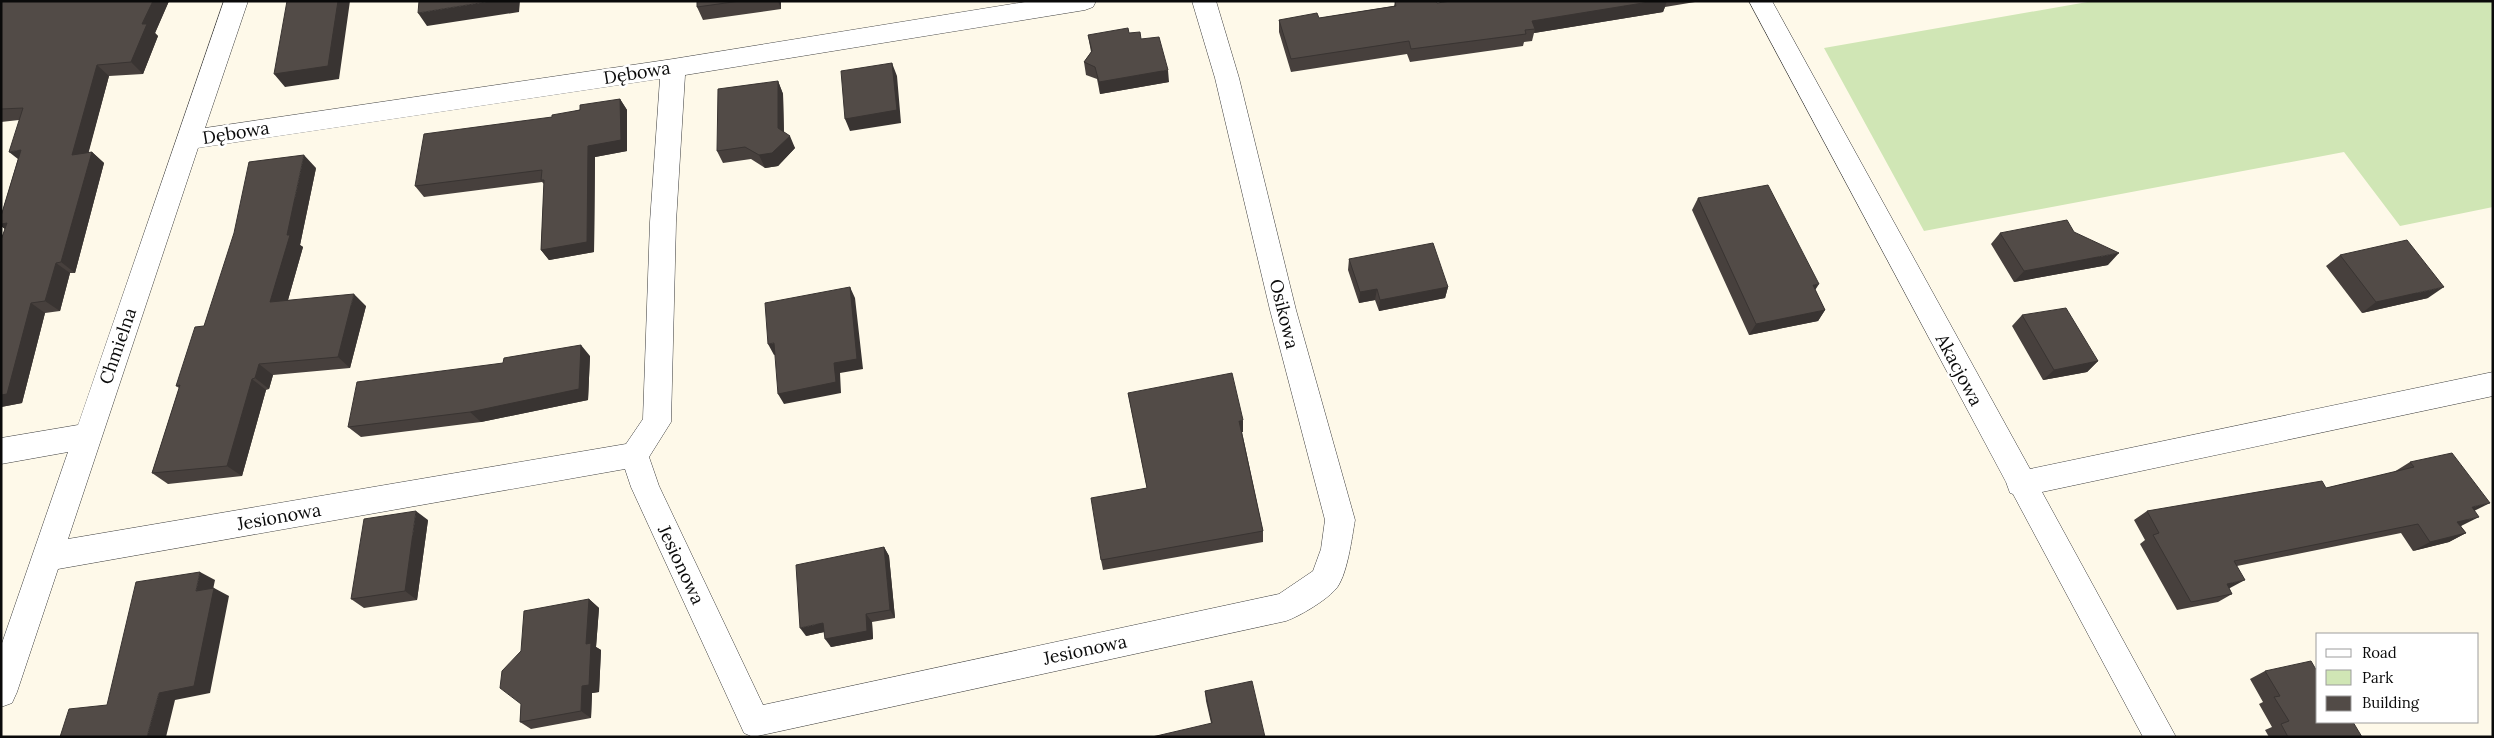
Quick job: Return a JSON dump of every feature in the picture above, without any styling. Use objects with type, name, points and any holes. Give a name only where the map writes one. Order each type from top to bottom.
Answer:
[{"type":"street","name":"Chmielna","points":[[1,692],[236,1]]},
{"type":"street","name":"Dębowa","points":[[188,140],[673,68],[1085,1]]},
{"type":"street","name":"Osikowa","points":[[1204,1],[1227,78],[1283,310],[1340,520],[1336,548],[1325,580],[1286,607]]},
{"type":"street","name":"Akacjowa","points":[[1760,1],[2020,484],[2160,737]]},
{"type":"street","points":[[634,456],[657,422],[663,222],[673,68]]},
{"type":"street","points":[[2020,484],[2493,384]]},
{"type":"street","points":[[1,451],[88,436]]},
{"type":"street","name":"Jesionowa","points":[[46,557],[634,456],[645,488],[755,722],[1286,607]]},
{"type":"green space","points":[[2093,1],[2493,1],[2493,207],[2400,226],[2344,152],[1924,231],[1824,48]]},
{"type":"building","points":[[1,1],[153,1],[142,24],[147,24],[131,62],[97,65],[72,155],[92,152],[61,262],[56,263],[45,301],[31,303],[7,394],[1,395],[1,240],[7,223],[1,224],[1,216],[21,150],[9,152],[23,108],[1,109]]},
{"type":"building","points":[[287,1],[338,1],[328,66],[274,74]]},
{"type":"building","points":[[419,1],[492,1],[418,13]]},
{"type":"building","points":[[697,1],[740,1],[697,7]]},
{"type":"building","points":[[1396,1],[1437,1],[1437,3],[1451,1],[1655,1],[1532,21],[1535,29],[1525,30],[1526,34],[1411,49],[1409,41],[1291,59],[1279,20],[1317,13],[1319,18],[1396,6]]},
{"type":"building","points":[[1128,28],[1129,33],[1140,32],[1141,39],[1159,37],[1168,70],[1099,82],[1095,67],[1084,62],[1092,51],[1088,35]]},
{"type":"building","points":[[892,63],[897,110],[845,119],[841,71]]},
{"type":"building","points":[[778,81],[778,128],[790,136],[772,153],[759,155],[745,147],[717,151],[718,89]]},
{"type":"building","points":[[620,99],[621,140],[588,146],[587,242],[541,250],[544,180],[541,180],[542,170],[415,186],[424,134],[552,117],[552,115],[580,110],[580,105]]},
{"type":"building","points":[[304,155],[287,235],[290,235],[270,302],[354,294],[338,357],[259,364],[255,378],[252,379],[227,466],[152,473],[180,385],[176,386],[195,327],[204,326],[234,233],[249,162]]},
{"type":"building","points":[[1768,185],[1819,284],[1813,285],[1825,310],[1756,324],[1698,198]]},
{"type":"building","points":[[2067,220],[2074,232],[2119,253],[2024,271],[2000,233]]},
{"type":"building","points":[[2407,240],[2444,287],[2376,302],[2340,255]]},
{"type":"building","points":[[1433,243],[1448,287],[1380,300],[1377,289],[1360,292],[1349,259]]},
{"type":"building","points":[[850,287],[857,359],[834,363],[836,382],[778,394],[774,343],[768,344],[765,303]]},
{"type":"building","points":[[2066,308],[2098,361],[2054,370],[2022,315]]},
{"type":"building","points":[[581,345],[579,389],[470,412],[348,427],[357,382],[503,363],[504,358]]},
{"type":"building","points":[[1232,373],[1243,420],[1239,421],[1263,531],[1101,560],[1091,498],[1147,488],[1128,393]]},
{"type":"building","points":[[2452,453],[2490,503],[2472,507],[2479,517],[2457,522],[2466,533],[2430,542],[2418,524],[2234,561],[2245,580],[2227,584],[2232,594],[2191,602],[2153,535],[2159,533],[2147,511],[2322,481],[2326,488],[2414,467],[2410,462]]},
{"type":"building","points":[[416,511],[405,591],[351,599],[364,519]]},
{"type":"building","points":[[884,547],[890,610],[866,614],[867,631],[825,639],[823,623],[800,628],[796,565]]},
{"type":"building","points":[[200,572],[196,591],[214,588],[194,686],[159,693],[147,737],[60,737],[69,709],[107,705],[136,582]]},
{"type":"building","points":[[589,599],[586,644],[591,643],[589,685],[582,686],[581,711],[520,722],[521,704],[500,688],[502,671],[521,651],[524,611]]},
{"type":"building","points":[[2311,661],[2316,670],[2316,723],[2354,723],[2362,737],[2288,737],[2281,724],[2289,721],[2274,697],[2280,696],[2265,671]]},
{"type":"building","points":[[1252,681],[1265,737],[1152,737],[1212,723],[1205,691]]}]
